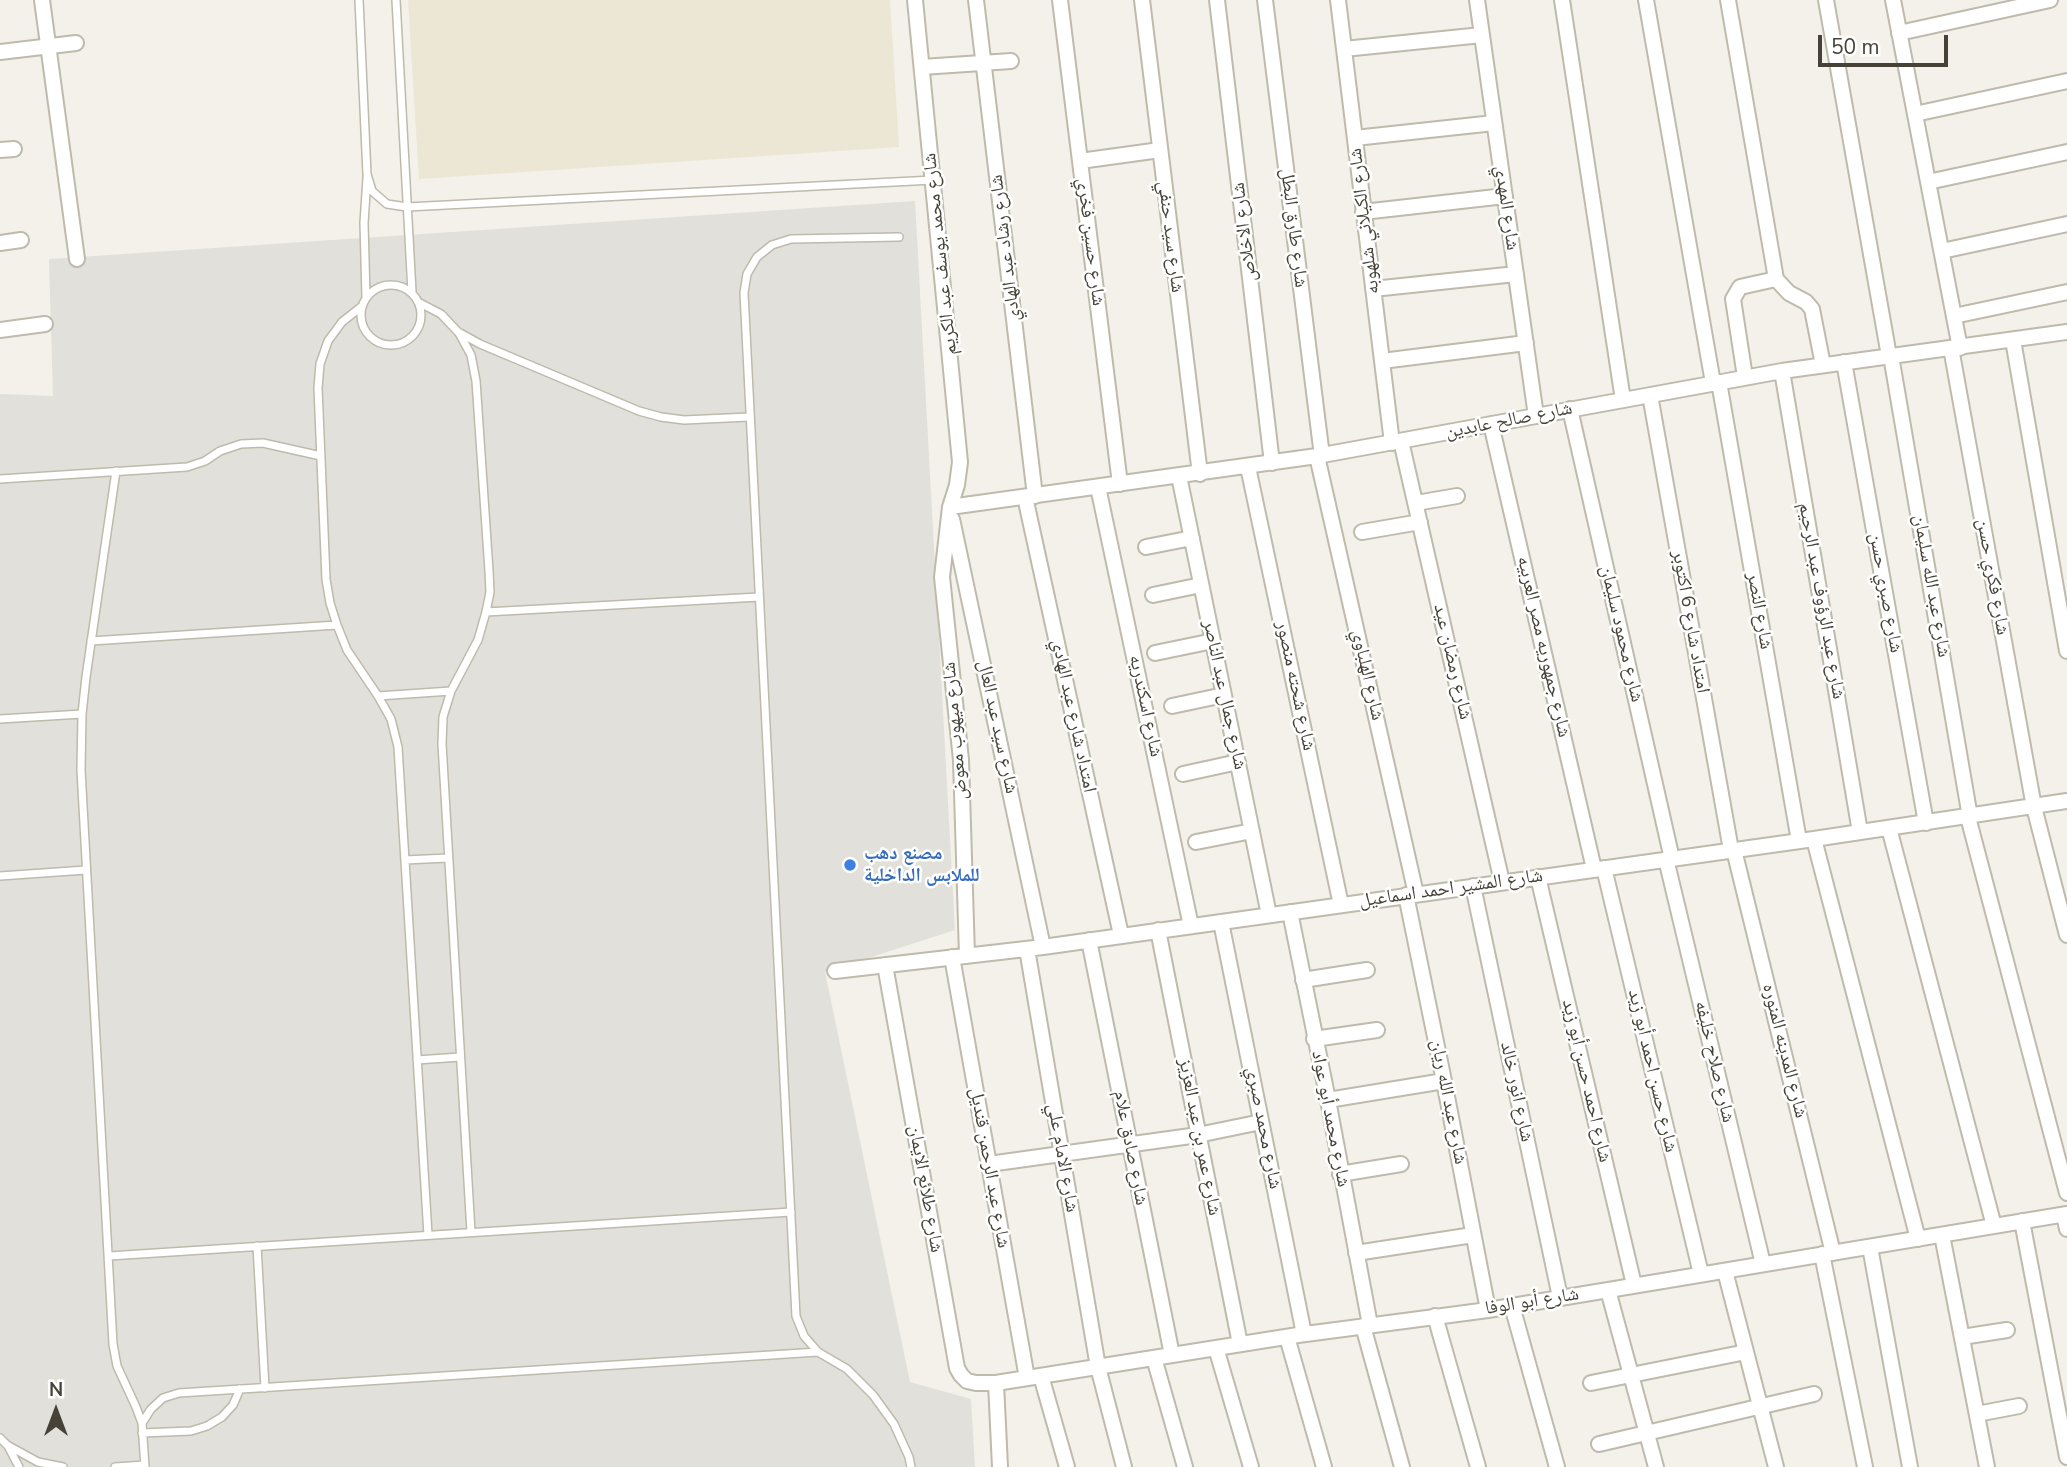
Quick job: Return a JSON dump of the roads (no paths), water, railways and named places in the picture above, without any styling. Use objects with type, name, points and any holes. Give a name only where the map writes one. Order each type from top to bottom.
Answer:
[{"type":"street","points":[[42,0],[77,259]]},
{"type":"street","name":"شارع محمد يوسف عبد الكريم","points":[[915,0],[960,462],[950,507]]},
{"type":"street","name":"شارع رشاد عبد الهادي","points":[[976,0],[1030,496]]},
{"type":"street","name":"شارع حسين فخري","points":[[1060,0],[1120,484]]},
{"type":"street","name":"شارع سيد حنفي","points":[[1142,0],[1200,474]]},
{"type":"street","name":"شارع الاخلاص","points":[[1217,0],[1272,463]]},
{"type":"street","name":"شارع طارق البطل","points":[[1265,0],[1320,456]]},
{"type":"street","name":"شارع الكيلاني شلهوبه","points":[[1338,0],[1382,360],[1396,442]]},
{"type":"street","name":"شارع المهدي","points":[[1477,0],[1536,416]]},
{"type":"street","points":[[1562,0],[1623,400]]},
{"type":"street","name":"شارع النصر","points":[[1646,0],[1798,841]]},
{"type":"street","points":[[1728,0],[1776,279],[1789,293],[1806,302],[1812,309],[1823,365]]},
{"type":"street","name":"شارع عبد الله سليمان","points":[[1826,0],[1969,817],[2067,1193]]},
{"type":"street","name":"شارع فكري حسن","points":[[1893,0],[1954,316],[1956,348],[2034,807],[2067,934]]},
{"type":"street","points":[[1899,33],[2050,0]]},
{"type":"street","points":[[1344,49],[1482,35]]},
{"type":"street","points":[[0,52],[76,43]]},
{"type":"street","points":[[922,67],[1011,61]]},
{"type":"street","points":[[1915,114],[2067,81]]},
{"type":"street","points":[[1355,138],[1494,123]]},
{"type":"street","points":[[1080,160],[1160,150]]},
{"type":"street","points":[[1928,182],[2067,152]]},
{"type":"street","points":[[1363,212],[1505,196]]},
{"type":"street","points":[[1942,251],[2067,224]]},
{"type":"street","points":[[0,243],[21,240]]},
{"type":"street","points":[[1373,289],[1516,274]]},
{"type":"street","points":[[1745,377],[1733,299],[1740,287],[1776,279]]},
{"type":"street","points":[[1954,316],[2067,292]]},
{"type":"street","points":[[0,330],[46,324]]},
{"type":"street","name":"شارع صالح عابدين","points":[[950,507],[1320,456],[1745,377],[2067,332]]},
{"type":"street","points":[[2013,340],[2067,651]]},
{"type":"street","points":[[1382,360],[1526,343]]},
{"type":"street","name":"شارع صبري حسن","points":[[1843,362],[1926,823]]},
{"type":"street","name":"شارع عبد الرؤوف عبد الرحيم","points":[[1782,371],[1860,832]]},
{"type":"street","name":"امتداد شارع 6 اكتوبر","points":[[1650,395],[1733,850]]},
{"type":"street","name":"شارع محمود سليمان","points":[[1570,409],[1669,859]]},
{"type":"street","name":"شارع جمهوريه مصر العربيه","points":[[1491,424],[1599,869]]},
{"type":"street","name":"شارع رمضان عيد","points":[[1396,442],[1416,503],[1503,882]]},
{"type":"street","name":"شارع الهلباوي","points":[[1320,456],[1411,895]]},
{"type":"street","name":"شارع شحته منصور","points":[[1248,467],[1341,905]]},
{"type":"street","name":"شارع جمال عبد الناصر","points":[[1179,476],[1269,915]]},
{"type":"street","name":"شارع اسكندريه","points":[[1098,487],[1191,926]]},
{"type":"street","name":"امتداد شارع عبد الهادي","points":[[1030,496],[1121,935]]},
{"type":"street","points":[[1416,503],[1457,496]]},
{"type":"street","name":"شارع سيد عبد العال","points":[[950,507],[1043,947]]},
{"type":"street","name":"شارع ميهوب معوض","points":[[950,507],[942,577],[961,760],[967,956]]},
{"type":"street","points":[[1362,532],[1420,522]]},
{"type":"street","points":[[1146,547],[1192,538]]},
{"type":"street","points":[[1153,595],[1201,586]]},
{"type":"street","points":[[1155,653],[1213,641]]},
{"type":"street","points":[[1172,706],[1224,695]]},
{"type":"street","points":[[1183,774],[1238,762]]},
{"type":"street","name":"شارع المشير احمد اسماعيل","points":[[835,971],[1043,947],[2067,801]]},
{"type":"street","points":[[1889,828],[1994,1226]]},
{"type":"street","points":[[1196,842],[1252,831]]},
{"type":"street","points":[[1814,839],[1918,1238]]},
{"type":"street","name":"شارع المدينه المنوره","points":[[1733,850],[1828,1254],[1864,1467]]},
{"type":"street","name":"شارع صلاح خليفه","points":[[1669,859],[1763,1264]]},
{"type":"street","name":"شارع حسن احمد أبو زيد","points":[[1599,869],[1701,1274]]},
{"type":"street","name":"شارع احمد حسن أبو زيد","points":[[1538,877],[1634,1285]]},
{"type":"street","name":"شارع انور خالد","points":[[1473,886],[1560,1297]]},
{"type":"street","name":"شارع عبد الله ريان","points":[[1411,895],[1488,1310]]},
{"type":"street","name":"شارع محمد أبو عواد","points":[[1290,912],[1328,1100],[1356,1253],[1366,1326],[1402,1467]]},
{"type":"street","name":"شارع محمد صبري","points":[[1221,922],[1304,1334]]},
{"type":"street","name":"شارع عمر بن عبد العزيز","points":[[1158,930],[1240,1344]]},
{"type":"street","name":"شارع صادق علام","points":[[1088,940],[1172,1355]]},
{"type":"street","name":"شارع الامام علي","points":[[1027,949],[1098,1367],[1124,1467]]},
{"type":"street","name":"شارع عبد الرحمن قنديل","points":[[952,957],[989,1164],[1034,1377],[1067,1467]]},
{"type":"street","name":"شارع طلائع الايمان","points":[[886,965],[957,1368],[967,1381],[996,1383]]},
{"type":"street","points":[[1303,980],[1367,970]]},
{"type":"street","points":[[1314,1039],[1377,1030]]},
{"type":"street","points":[[1328,1100],[1444,1081]]},
{"type":"street","points":[[989,1164],[1198,1135],[1261,1122]]},
{"type":"street","points":[[1340,1174],[1401,1164]]},
{"type":"street","name":"شارع أبو الوفا","points":[[996,1383],[1304,1334],[1488,1310],[1994,1226],[2066,1219]]},
{"type":"street","points":[[2022,1222],[2067,1457]]},
{"type":"street","points":[[1356,1253],[1473,1235]]},
{"type":"street","points":[[1942,1235],[1987,1467]]},
{"type":"street","points":[[1870,1247],[1910,1467]]},
{"type":"street","points":[[1725,1270],[1776,1467]]},
{"type":"street","points":[[1608,1290],[1657,1467]]},
{"type":"street","points":[[1512,1306],[1557,1467]]},
{"type":"street","points":[[1435,1316],[1478,1467]]},
{"type":"street","points":[[1962,1337],[2007,1330]]},
{"type":"street","points":[[1287,1337],[1324,1467]]},
{"type":"street","points":[[1216,1348],[1251,1467]]},
{"type":"street","points":[[1591,1382],[1746,1352]]},
{"type":"street","points":[[1154,1358],[1185,1467]]},
{"type":"street","points":[[996,1383],[1000,1467]]},
{"type":"street","points":[[1600,1444],[1814,1394]]},
{"type":"street","points":[[1977,1414],[2019,1406]]},
{"type":"lane","points":[[359,0],[367,174],[364,223],[366,297]]},
{"type":"lane","points":[[396,0],[412,292]]},
{"type":"lane","points":[[367,174],[372,191],[387,204],[407,207],[934,180]]},
{"type":"lane","points":[[899,237],[791,239],[772,245],[757,257],[747,274],[744,293],[796,1317],[803,1336],[818,1352],[847,1369],[873,1395],[894,1424],[911,1467]]},
{"type":"lane","points":[[388,284],[401,285],[412,292],[421,311],[421,322],[409,340],[388,345],[369,336],[360,317],[366,297],[376,288],[388,284]]},
{"type":"lane","points":[[418,302],[441,314],[459,332],[491,349],[639,411],[684,420],[749,417]]},
{"type":"lane","points":[[361,307],[342,322],[328,341],[320,364],[318,388],[326,579],[330,603],[347,650],[379,696],[391,719],[398,747],[428,1235]]},
{"type":"lane","points":[[459,332],[471,355],[476,381],[490,592],[478,640],[451,691],[443,717],[442,744],[471,1233]]},
{"type":"lane","points":[[0,478],[187,467],[241,444],[263,443],[321,456]]},
{"type":"lane","points":[[115,1467],[145,1466],[142,1423],[117,1366],[113,1345],[81,770],[82,714],[116,471]]},
{"type":"lane","points":[[486,612],[758,597]]},
{"type":"lane","points":[[92,641],[337,625]]},
{"type":"lane","points":[[379,696],[451,691]]},
{"type":"lane","points":[[0,719],[82,714]]},
{"type":"lane","points":[[405,860],[448,858]]},
{"type":"lane","points":[[0,876],[86,870]]},
{"type":"lane","points":[[417,1060],[460,1057]]},
{"type":"lane","points":[[108,1256],[791,1212]]},
{"type":"lane","points":[[257,1246],[265,1388]]},
{"type":"lane","points":[[142,1423],[150,1409],[163,1398],[179,1393],[818,1352]]},
{"type":"lane","points":[[142,1433],[191,1430],[207,1426],[222,1417],[233,1405],[240,1389]]},
{"type":"lane","points":[[0,1438],[7,1445],[38,1462],[63,1467]]},
{"type":"lane","points":[[7,1445],[19,1467]]},
{"type":"place","name":"مصنع دهب للملابس الداخلية","points":[[850,865]]}]
